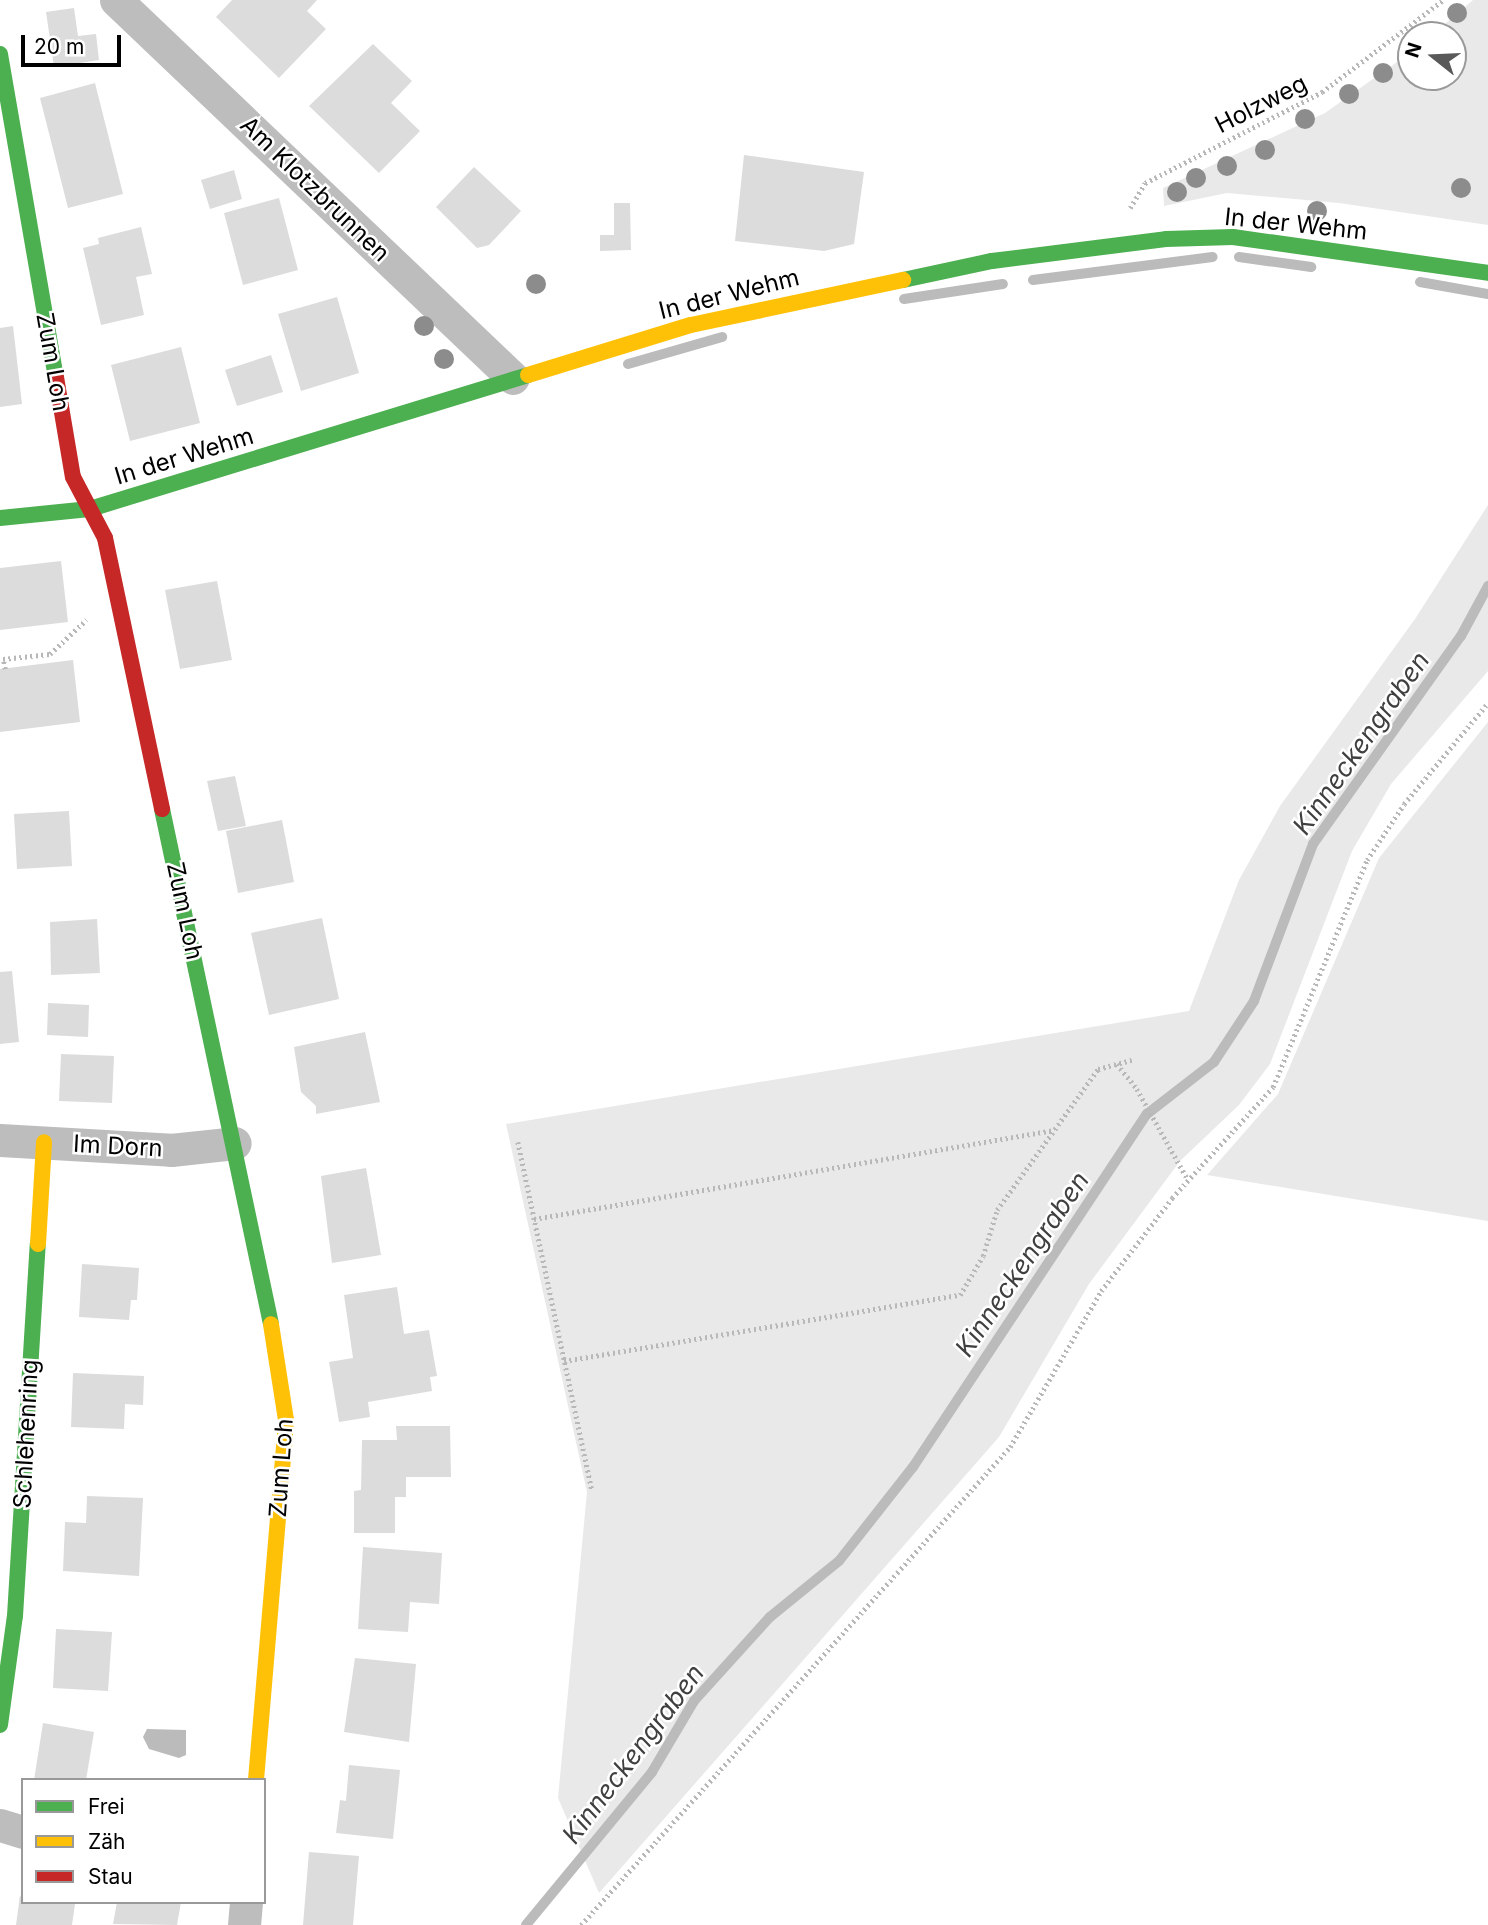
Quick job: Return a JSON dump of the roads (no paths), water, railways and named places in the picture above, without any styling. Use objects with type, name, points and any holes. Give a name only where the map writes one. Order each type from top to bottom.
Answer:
[{"type":"street","name":"Am Klotzbrunnen","points":[[116,0],[513,378]]},
{"type":"street","name":"Zum Loh","points":[[0,54],[74,477],[105,538],[117,590],[235,1143],[286,1420],[256,1778]]},
{"type":"street","name":"In der Wehm","points":[[0,517],[90,509],[691,325],[841,290],[992,261],[1108,245],[1233,237],[1488,273]]},
{"type":"street","name":"Im Dorn","points":[[0,1140],[171,1150],[235,1143]]},
{"type":"street","name":"Schlehenring","points":[[0,1725],[15,1616],[44,1142]]},
{"type":"street","points":[[0,1825],[21,1831]]},
{"type":"street","points":[[244,1925],[246,1904]]},
{"type":"waterway","points":[[1033,280],[1213,257]]},
{"type":"waterway","points":[[1239,257],[1311,267]]},
{"type":"waterway","points":[[1420,282],[1488,294]]},
{"type":"waterway","points":[[904,299],[1003,284]]},
{"type":"waterway","points":[[628,364],[722,337]]},
{"type":"waterway","name":"Kinneckengraben","points":[[526,1925],[652,1772],[694,1701],[770,1617],[839,1561],[913,1467],[1147,1114],[1214,1062],[1254,1001],[1313,844],[1461,636],[1488,586]]}]
